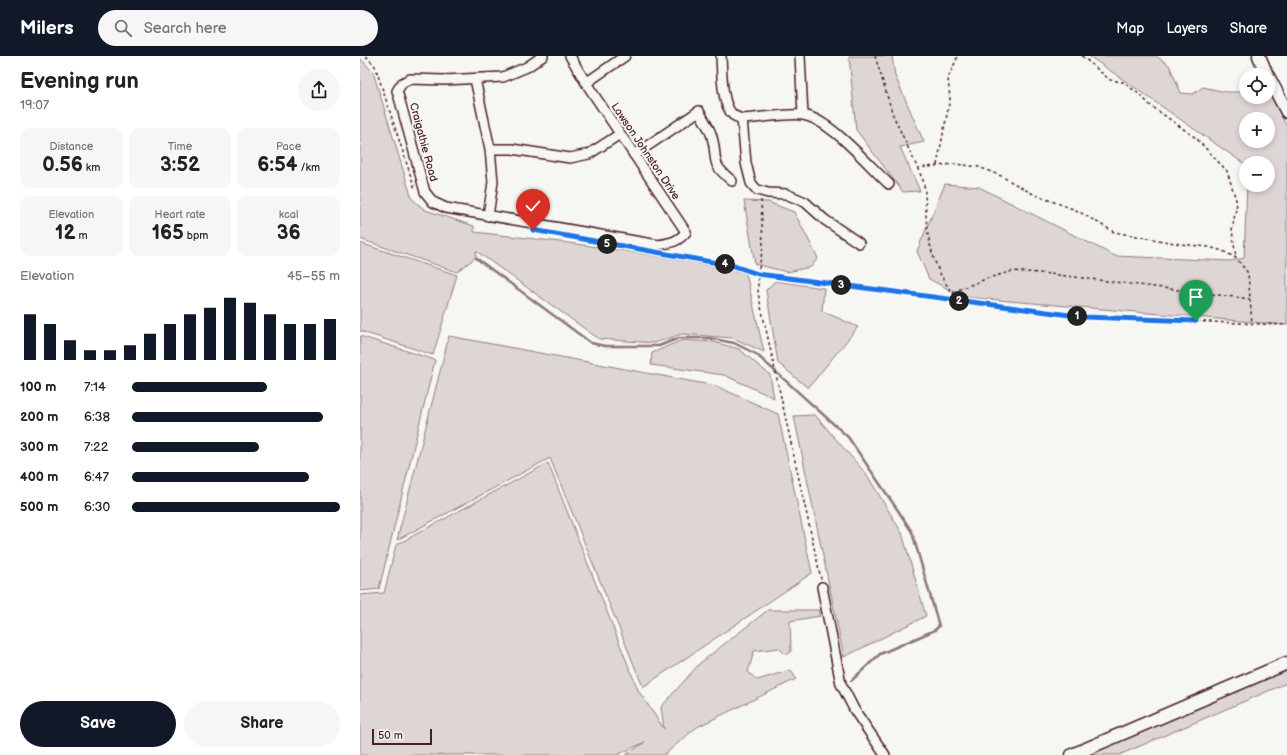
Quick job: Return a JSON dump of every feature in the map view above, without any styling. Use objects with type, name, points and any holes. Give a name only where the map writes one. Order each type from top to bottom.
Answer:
[{"type":"main road","points":[[1259,56],[1264,68]]},
{"type":"main road","points":[[1275,89],[1287,112]]},
{"type":"main road","points":[[1072,755],[1287,663]]},
{"type":"street","name":"Craigathie Road","points":[[488,216],[446,208],[433,202],[425,192],[397,91],[402,83],[410,80],[503,77],[528,67],[543,56]]},
{"type":"street","name":"Lawson Johnston Drive","points":[[488,216],[658,245],[681,239],[686,232],[586,83],[570,56]]},
{"type":"street","points":[[586,83],[625,56]]},
{"type":"street","points":[[721,56],[722,84],[727,104],[733,114],[742,119],[803,115],[818,121],[833,130],[889,184]]},
{"type":"street","points":[[800,56],[803,115]]},
{"type":"street","points":[[475,79],[490,150],[494,182],[488,216]]},
{"type":"street","points":[[634,155],[699,111],[712,137],[714,160],[720,171],[732,181]]},
{"type":"street","points":[[742,119],[751,183],[761,191],[786,194],[805,202],[825,220],[859,243]]},
{"type":"street","points":[[490,150],[512,149],[570,158],[589,154],[620,134]]},
{"type":"street","points":[[822,587],[841,684],[855,711],[886,755]]},
{"type":"path","points":[[366,56],[375,66],[415,191]]},
{"type":"path","points":[[876,56],[893,115],[926,190],[926,217],[929,244],[940,276],[961,301]]},
{"type":"path","points":[[937,166],[950,99],[948,78],[958,56]]},
{"type":"path","points":[[1082,56],[1110,80],[1122,82],[1139,94],[1150,105],[1196,138],[1227,171],[1237,204],[1232,230],[1236,258]]},
{"type":"path","points":[[917,168],[955,164],[979,167],[1001,176],[1035,195],[1076,210],[1114,232],[1180,244],[1209,247],[1223,251],[1236,258],[1248,273],[1252,324]]},
{"type":"path","points":[[761,191],[763,246],[758,274],[758,293],[822,587]]},
{"type":"path","points":[[657,253],[734,266],[758,274],[1085,317],[1287,325]]},
{"type":"path","points":[[953,292],[988,278],[1014,271],[1051,274],[1250,299]]},
{"type":"shaded area","points":[[849,56],[892,56],[895,76],[924,142],[900,147],[920,191],[903,192],[856,130]]},
{"type":"shaded area","points":[[1089,56],[1156,56],[1169,65],[1181,93],[1193,94],[1203,87],[1226,92],[1239,92],[1239,104],[1275,104],[1287,127],[1287,325],[963,297],[929,279],[917,251],[945,184],[979,187],[1115,256],[1230,261],[1244,258],[1247,192],[1275,192],[1275,156],[1239,156],[1239,160]]},
{"type":"shaded area","points":[[360,58],[373,72],[412,199],[425,210],[474,226],[474,232],[577,244],[645,254],[746,273],[764,352],[733,338],[682,334],[654,343],[599,339],[476,251],[476,257],[457,272],[360,239]]},
{"type":"shaded area","points":[[744,201],[768,202],[794,212],[818,258],[811,267],[787,272],[755,264]]},
{"type":"shaded area","points":[[360,243],[457,275],[433,355],[360,331]]},
{"type":"shaded area","points":[[775,281],[824,288],[822,311],[858,327],[808,388],[778,363],[766,290]]},
{"type":"shaded area","points":[[360,336],[435,360],[379,589],[360,591]]},
{"type":"shaded area","points":[[449,336],[716,386],[778,414],[812,573],[643,687],[550,458],[397,540]]},
{"type":"shaded area","points":[[682,340],[714,342],[739,349],[770,375],[774,398],[724,375],[651,365],[652,353]]},
{"type":"shaded area","points":[[815,415],[867,475],[902,533],[926,616],[844,657],[794,416]]},
{"type":"shaded area","points":[[548,463],[638,690],[664,729],[661,707],[700,663],[768,610],[818,610],[820,616],[790,621],[791,652],[786,655],[779,648],[754,651],[748,672],[757,680],[791,670],[796,679],[697,727],[664,755],[626,755],[645,742],[617,755],[360,755],[360,595],[384,593],[396,545]]},
{"type":"shaded area","points":[[1287,671],[1287,683],[1119,755],[1090,755],[1113,742]]},
{"type":"waterway","points":[[476,258],[591,343],[605,346],[659,346],[679,338],[709,338],[734,343],[756,354],[848,437],[912,532],[939,626],[935,630],[880,654],[851,681]]},
{"type":"route","points":[[533,230],[734,266],[758,274],[1085,317],[1196,321]]}]
